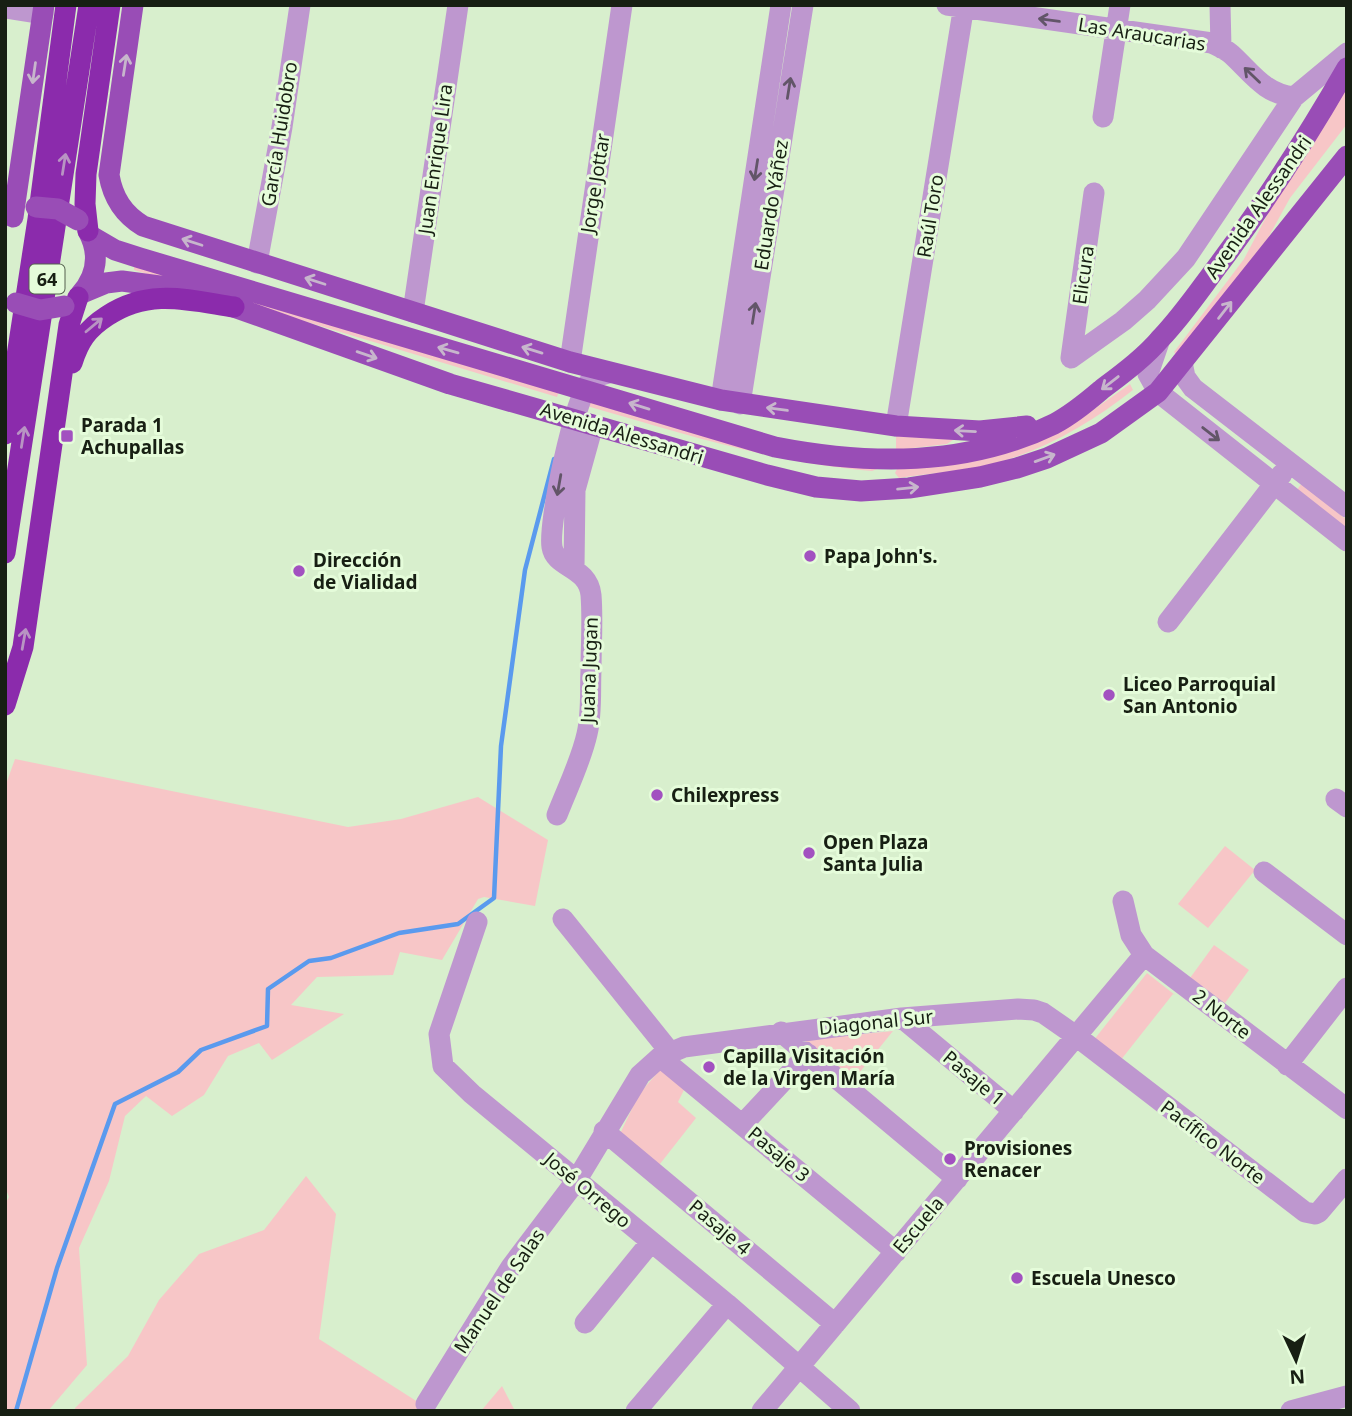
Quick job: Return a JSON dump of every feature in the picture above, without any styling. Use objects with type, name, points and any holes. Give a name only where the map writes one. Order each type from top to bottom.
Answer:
[{"type":"highway","name":"64","points":[[5,434],[38,219],[66,5]]},
{"type":"highway","name":"64","points":[[5,553],[89,5]]},
{"type":"highway","points":[[86,229],[86,174],[110,5]]},
{"type":"highway","points":[[58,408],[78,344],[95,323],[112,312],[140,300],[165,297],[234,307]]},
{"type":"highway","points":[[5,705],[23,647],[75,299]]},
{"type":"main road","points":[[133,5],[110,166],[111,188],[116,199],[127,215],[143,226],[570,362],[731,402],[896,426],[980,431],[1057,422]]},
{"type":"main road","points":[[8,220],[44,9]]},
{"type":"main road","name":"Avenida Alessandri","points":[[8,220],[36,207],[58,209],[115,250],[775,447],[826,456],[890,460],[930,458],[970,452],[1057,422],[1124,372],[1160,339],[1245,230],[1307,137],[1347,68]]},
{"type":"main road","name":"Avenida Alessandri","points":[[11,298],[40,310],[75,299],[106,283],[141,282],[167,287],[234,307],[450,384],[816,487],[861,491],[909,488],[980,477],[1047,458],[1101,433],[1157,392],[1346,160]]},
{"type":"main road","points":[[75,299],[91,281],[95,266],[95,251],[86,229]]},
{"type":"main road","points":[[816,487],[878,480],[887,473],[890,460],[887,446],[878,434],[844,419]]},
{"type":"street","name":"García Huidobro","points":[[257,263],[282,127],[300,5]]},
{"type":"street","name":"Juan Enrique Lira","points":[[413,312],[458,5]]},
{"type":"street","name":"Jorge Jottar","points":[[570,362],[622,5]]},
{"type":"street","name":"Eduardo Yáñez","points":[[731,402],[781,5]]},
{"type":"street","name":"Eduardo Yáñez","points":[[731,402],[803,5]]},
{"type":"street","points":[[1103,117],[1120,5]]},
{"type":"street","points":[[1220,5],[1221,48]]},
{"type":"street","name":"Las Araucarias","points":[[959,6],[1212,43],[1229,52],[1257,81],[1276,93],[1294,97]]},
{"type":"street","name":"Raúl Toro","points":[[896,426],[959,6]]},
{"type":"street","points":[[5,8],[44,9]]},
{"type":"street","points":[[1294,97],[1347,53]]},
{"type":"street","name":"Elicura","points":[[1094,193],[1071,358],[1123,321],[1147,300],[1186,258],[1294,97]]},
{"type":"street","name":"Avenida Alessandri","points":[[1157,392],[1148,374],[1160,339]]},
{"type":"street","points":[[1182,362],[1185,377],[1193,388],[1347,507]]},
{"type":"street","points":[[583,422],[584,389],[591,379],[609,373]]},
{"type":"street","points":[[1157,392],[1347,541]]},
{"type":"street","name":"Juana Jugan","points":[[557,815],[587,735],[590,712],[590,591],[586,578],[575,568],[556,558],[552,547],[558,485],[583,422]]},
{"type":"street","points":[[1168,622],[1290,463]]},
{"type":"street","points":[[1264,872],[1347,935]]},
{"type":"street","name":"2 Norte","points":[[1123,901],[1131,935],[1144,955],[1347,1109]]},
{"type":"street","points":[[563,919],[665,1054],[640,1075],[576,1181]]},
{"type":"street","name":"José Orrego","points":[[477,922],[439,1034],[443,1066],[472,1094],[727,1304],[850,1411]]},
{"type":"street","name":"Escuela","points":[[762,1411],[1144,955]]},
{"type":"street","points":[[1287,1065],[1347,988]]},
{"type":"street","name":"Diagonal Sur","points":[[665,1054],[684,1047],[781,1032],[902,1018],[1026,1009],[1043,1013],[1076,1036]]},
{"type":"street","name":"Pasaje 1","points":[[902,1018],[1014,1111]]},
{"type":"street","points":[[781,1032],[957,1178]]},
{"type":"street","name":"Pacífico Norte","points":[[1076,1036],[1305,1212],[1319,1212],[1347,1179]]},
{"type":"street","name":"Pasaje 3","points":[[665,1054],[743,1124],[896,1252]]},
{"type":"street","points":[[743,1124],[808,1054]]},
{"type":"street","name":"Pasaje 4","points":[[604,1131],[835,1324]]},
{"type":"street","name":"Manuel de Salas","points":[[426,1404],[510,1268],[576,1181]]},
{"type":"street","points":[[585,1322],[651,1242]]},
{"type":"street","points":[[636,1411],[727,1304]]},
{"type":"street","points":[[1291,1411],[1347,1396]]},
{"type":"shaded area","points":[[1347,84],[1347,124],[1290,198],[1268,238],[1176,355],[1174,352],[1244,259],[1280,191]]},
{"type":"shaded area","points":[[134,266],[559,391],[557,397],[134,270]]},
{"type":"shaded area","points":[[1130,384],[1133,390],[1098,416],[1060,438],[1021,455],[959,470],[899,478],[895,473],[898,467],[1086,415]]},
{"type":"shaded area","points":[[589,399],[877,469],[872,471],[835,467],[728,446],[587,406]]},
{"type":"shaded area","points":[[896,436],[946,437],[953,440],[947,444],[896,450]]},
{"type":"shaded area","points":[[1302,483],[1347,520],[1347,530],[1296,491]]},
{"type":"shaded area","points":[[15,759],[348,827],[401,819],[478,797],[548,840],[535,906],[484,897],[478,899],[442,960],[400,952],[393,975],[317,977],[291,1005],[344,1014],[272,1060],[259,1043],[228,1056],[204,1095],[172,1116],[146,1096],[125,1116],[109,1181],[79,1248],[87,1365],[48,1411],[5,1411],[5,1204],[9,1197],[5,1187],[5,787]]},
{"type":"shaded area","points":[[1225,846],[1255,870],[1208,928],[1178,904]]},
{"type":"shaded area","points":[[1214,945],[1249,970],[1225,1003],[1190,978]]},
{"type":"shaded area","points":[[1147,973],[1175,995],[1173,994],[1120,1061],[1093,1041]]},
{"type":"shaded area","points":[[893,1031],[851,1083],[804,1040]]},
{"type":"shaded area","points":[[665,1064],[687,1084],[678,1102],[696,1118],[656,1169],[618,1138],[639,1094]]},
{"type":"shaded area","points":[[306,1176],[336,1214],[319,1339],[432,1411],[75,1411],[128,1356],[159,1300],[199,1254],[264,1230]]},
{"type":"shaded area","points":[[502,1386],[515,1411],[481,1411]]},
{"type":"waterway","points":[[16,1411],[57,1268],[115,1104],[178,1072],[201,1050],[267,1026],[268,989],[309,961],[331,958],[399,933],[458,924],[494,898],[501,746],[525,570],[554,459]]},
{"type":"place","name":"Parada 1 Achupallas","points":[[67,436]]},
{"type":"place","name":"Papa John's.","points":[[810,556]]},
{"type":"place","name":"Dirección de Vialidad","points":[[299,571]]},
{"type":"place","name":"Liceo Parroquial San Antonio","points":[[1109,695]]},
{"type":"place","name":"Chilexpress","points":[[657,795]]},
{"type":"place","name":"Open Plaza Santa Julia","points":[[809,853]]},
{"type":"place","name":"Capilla Visitación de la Virgen María","points":[[709,1067]]},
{"type":"place","name":"Provisiones Renacer","points":[[950,1159]]},
{"type":"place","name":"Escuela Unesco","points":[[1017,1278]]}]
